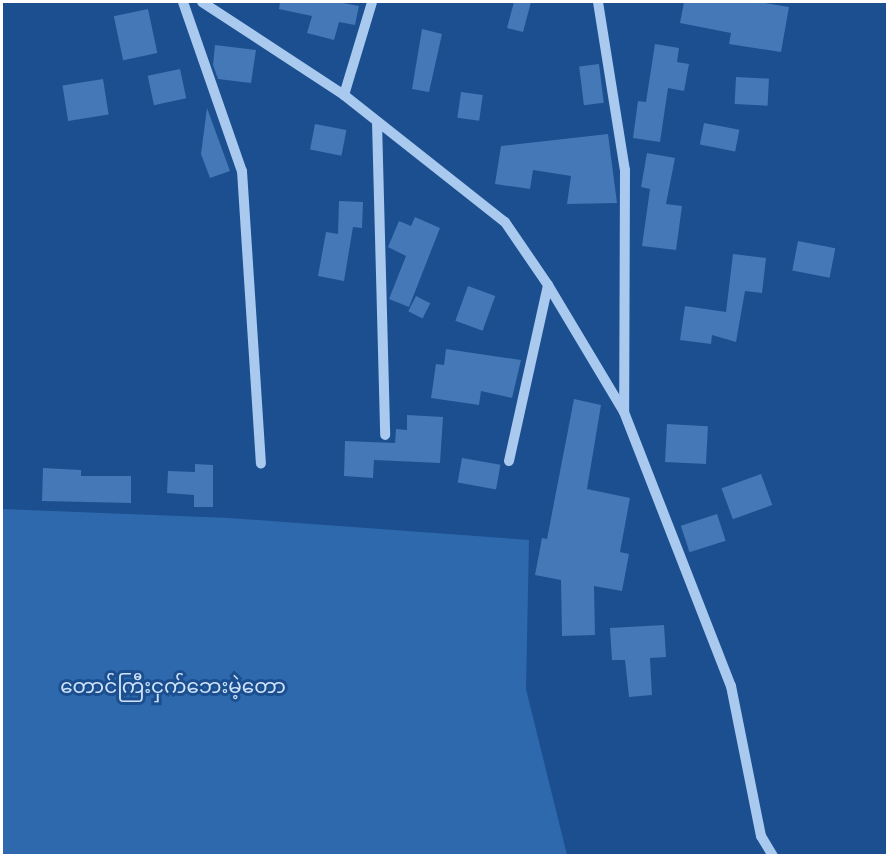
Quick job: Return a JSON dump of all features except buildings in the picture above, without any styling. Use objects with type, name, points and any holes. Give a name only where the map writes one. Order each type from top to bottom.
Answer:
[{"type":"street","points":[[183,2],[242,171],[261,463]]},
{"type":"street","points":[[202,2],[344,95],[505,222],[548,285],[624,412],[731,686],[761,836],[773,855]]},
{"type":"street","points":[[344,95],[372,2]]},
{"type":"street","points":[[598,2],[625,170],[624,412]]},
{"type":"street","points":[[377,122],[385,435]]},
{"type":"street","points":[[509,461],[548,285]]},
{"type":"green space","name":"တောင်ကြီးငှက်ဘေးမဲ့တော","points":[[2,509],[229,518],[529,540],[526,689],[567,855],[2,855]]}]
